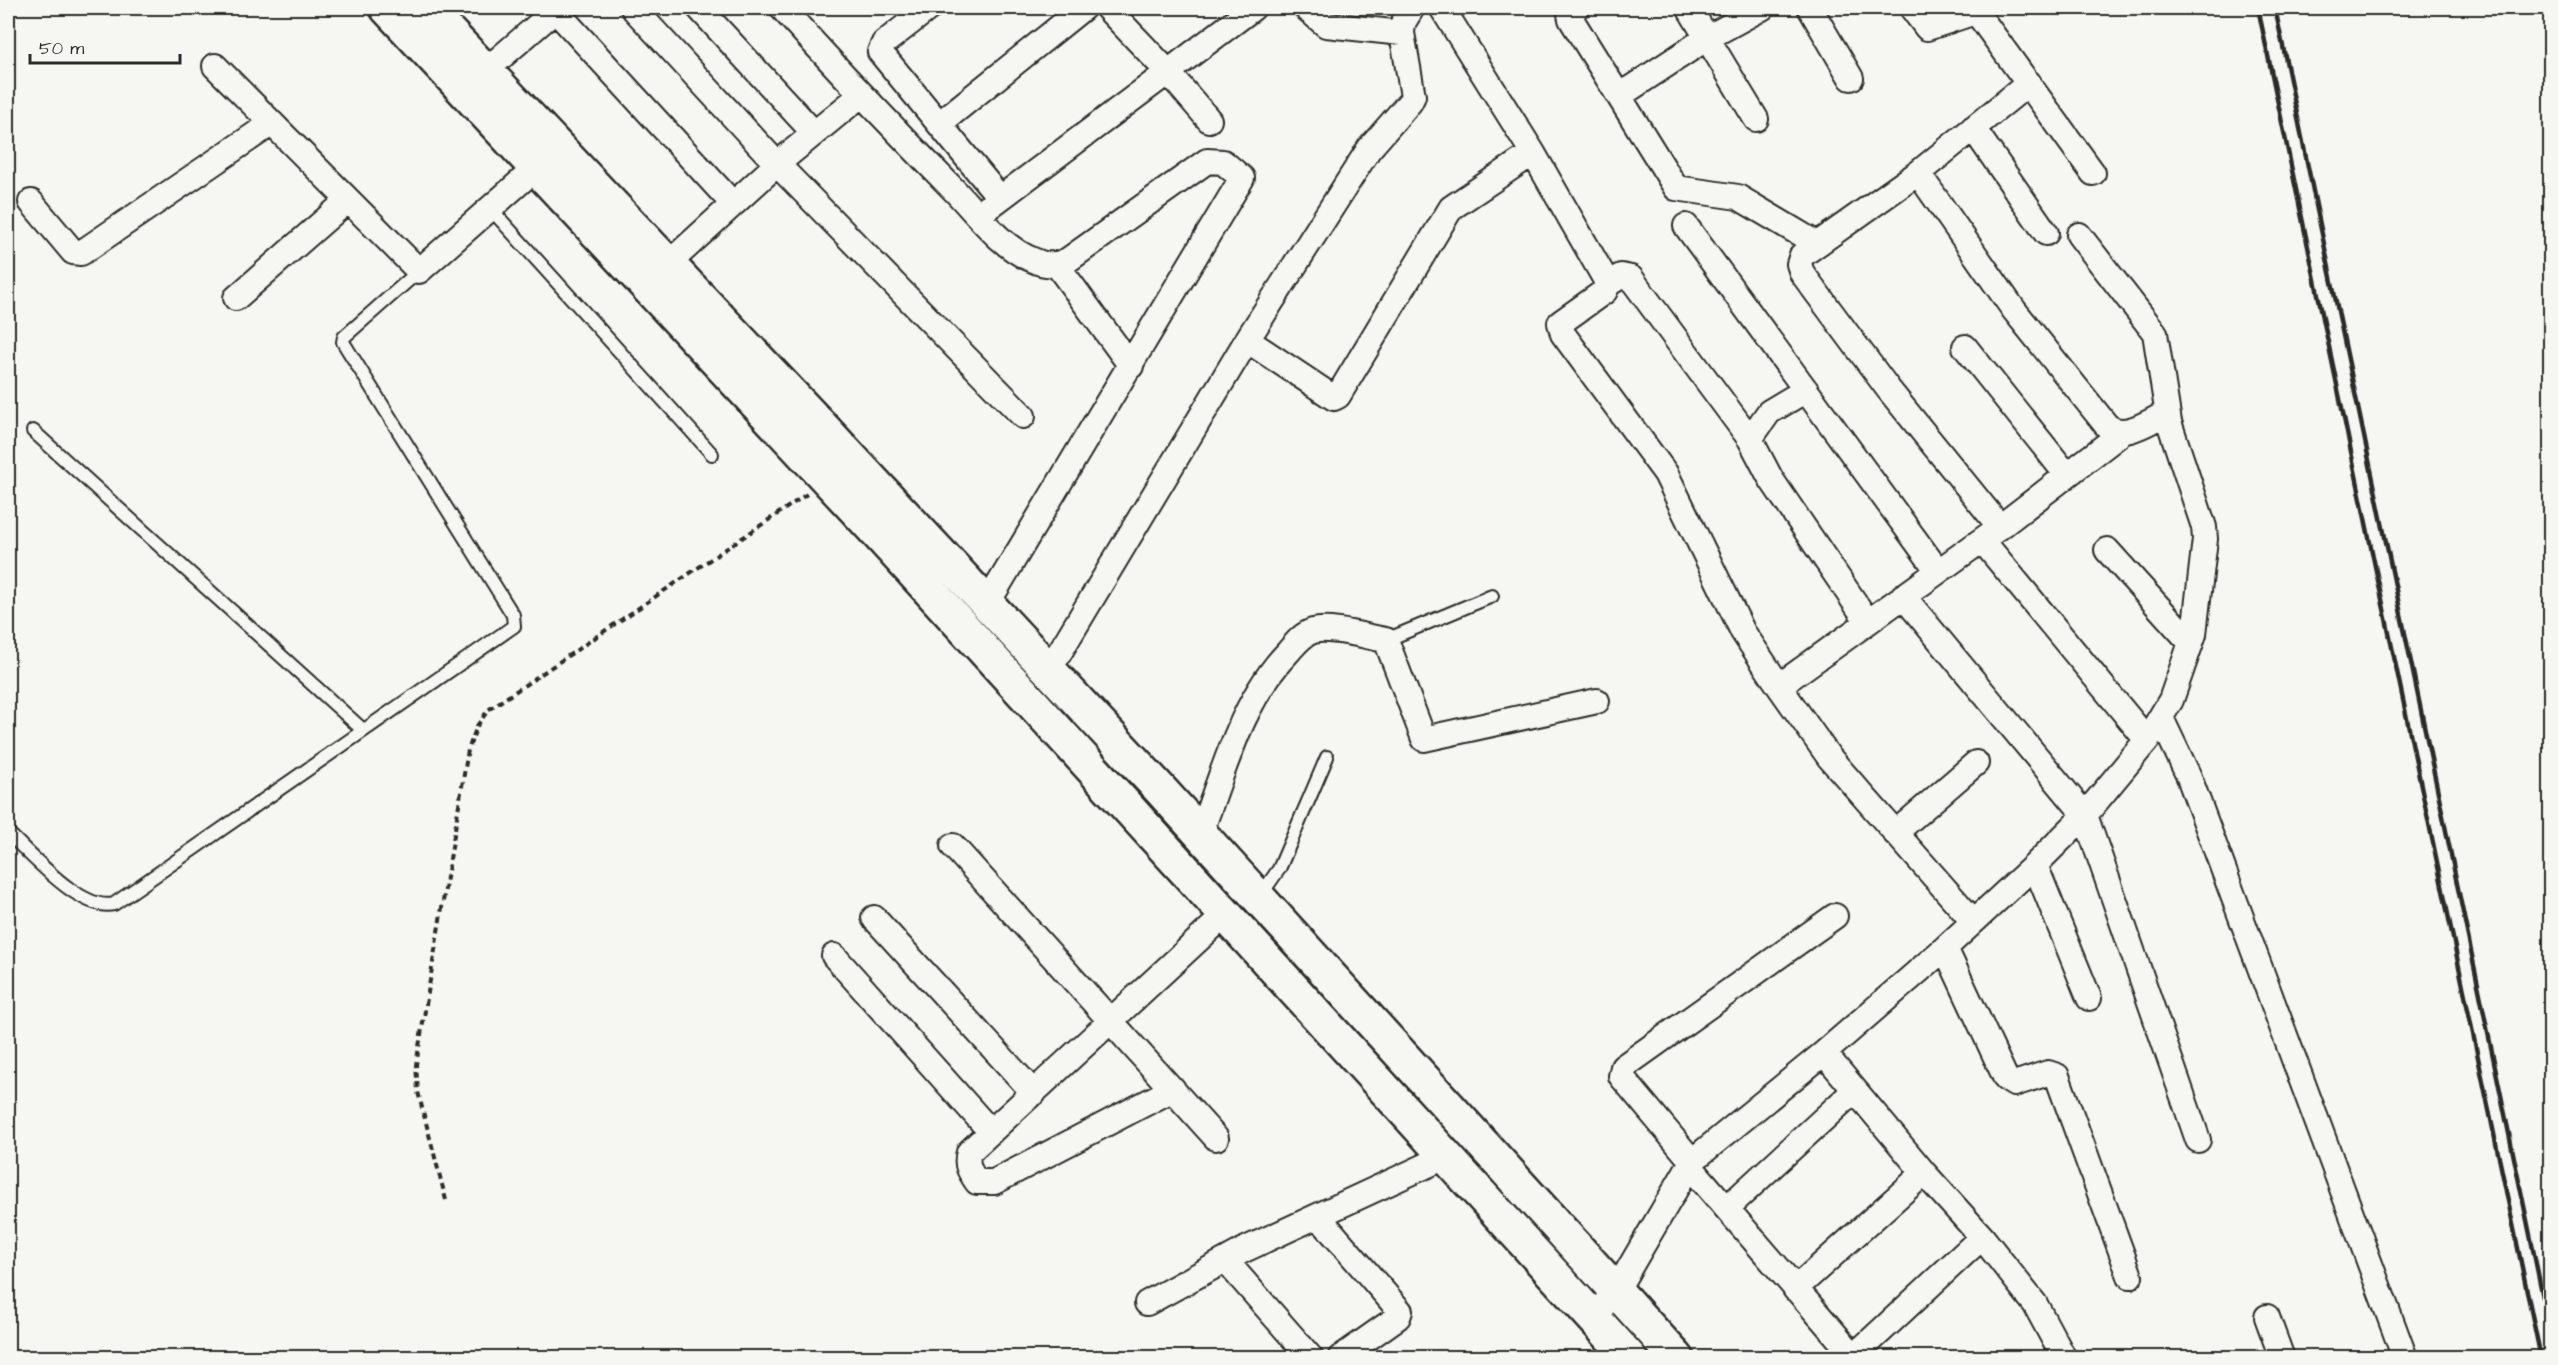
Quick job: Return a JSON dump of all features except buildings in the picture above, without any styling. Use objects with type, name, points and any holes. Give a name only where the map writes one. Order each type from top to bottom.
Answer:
[{"type":"main road","points":[[387,8],[828,480],[1630,1358]]},
{"type":"main road","points":[[431,9],[485,71],[1049,670],[1677,1358]]},
{"type":"street","points":[[633,8],[777,164],[1023,416]]},
{"type":"street","points":[[699,8],[814,134]]},
{"type":"street","points":[[782,8],[861,95],[978,215],[1011,248],[1032,260],[1058,265],[1068,260],[1208,161],[1223,162],[1242,178],[987,604]]},
{"type":"street","points":[[929,8],[884,43],[880,52],[1000,198]]},
{"type":"street","points":[[939,124],[1083,8]]},
{"type":"street","points":[[1107,8],[1167,71],[1209,120]]},
{"type":"street","points":[[978,215],[1253,8]]},
{"type":"street","points":[[1306,8],[1326,25],[1402,33]]},
{"type":"street","points":[[1049,670],[1247,340],[1369,149],[1410,102],[1413,96],[1402,33],[1403,24],[1412,8]]},
{"type":"street","points":[[1442,8],[1533,153],[1608,284]]},
{"type":"street","points":[[1576,8],[1570,14],[1571,19],[1676,188],[1738,197],[1817,244]]},
{"type":"street","points":[[1689,8],[1756,119]]},
{"type":"street","points":[[1619,96],[1707,38],[1762,8]]},
{"type":"street","points":[[1810,8],[1851,78]]},
{"type":"street","points":[[1912,8],[1927,28],[1976,14],[2093,173]]},
{"type":"street","points":[[485,71],[557,9],[733,204]]},
{"type":"street","points":[[215,66],[419,271],[536,168]]},
{"type":"street","points":[[2029,83],[1918,173],[1802,255],[1799,264],[1802,273],[1889,390],[1991,534],[2147,740]]},
{"type":"street","points":[[668,264],[777,164],[861,95]]},
{"type":"street","points":[[31,202],[73,252],[81,253],[272,123]]},
{"type":"street","points":[[1974,128],[2046,233]]},
{"type":"street","points":[[1247,340],[1334,398],[1338,396],[1450,208],[1533,153]]},
{"type":"street","points":[[1918,173],[2030,329],[2107,426],[2113,431],[2123,432]]},
{"type":"street","points":[[236,298],[348,200]]},
{"type":"street","points":[[1686,226],[1938,571]]},
{"type":"street","points":[[1593,1317],[1616,1291],[1691,1163],[1824,1053],[1945,948],[2035,865],[2085,815],[2147,740],[2171,700],[2191,643],[2198,602],[2204,527],[2167,412],[2155,333],[2079,235]]},
{"type":"street","points":[[1058,265],[1131,366]]},
{"type":"street","points":[[1868,622],[1771,479],[1750,439],[1631,278],[1621,276],[1608,284],[1605,291],[1565,318],[1560,328],[1666,474],[1743,632],[1779,686],[1829,757],[1973,921]]},
{"type":"street","points":[[1965,347],[2067,475]]},
{"type":"street","points":[[1750,439],[1769,412],[1806,390]]},
{"type":"street","points":[[1779,686],[1991,534],[2123,432],[2167,412]]},
{"type":"street","points":[[2107,550],[2191,643]]},
{"type":"street","points":[[1903,596],[2085,815],[2198,1140]]},
{"type":"street","points":[[1200,834],[1250,703],[1280,661],[1304,635],[1323,630],[1386,640],[1424,739],[1597,701]]},
{"type":"street","points":[[2161,718],[2189,777],[2405,1358]]},
{"type":"street","points":[[1895,833],[1976,763]]},
{"type":"street","points":[[953,846],[1216,1138]]},
{"type":"street","points":[[2035,865],[2089,998]]},
{"type":"street","points":[[1173,1089],[986,1184],[977,1182],[969,1170],[966,1161],[969,1152],[1226,914]]},
{"type":"street","points":[[1835,916],[1623,1067],[1621,1076],[1727,1208],[1854,1356],[1982,1237]]},
{"type":"street","points":[[874,918],[1034,1093]]},
{"type":"street","points":[[1945,948],[2006,1079],[2014,1084],[2048,1073],[2057,1076],[2130,1276]]},
{"type":"street","points":[[834,956],[991,1132]]},
{"type":"street","points":[[1824,1053],[1924,1173],[1982,1237],[2040,1312],[2064,1358]]},
{"type":"street","points":[[1727,1208],[1855,1090]]},
{"type":"street","points":[[1147,1303],[1226,1261],[1447,1156]]},
{"type":"street","points":[[1795,1289],[1924,1173]]},
{"type":"street","points":[[1318,1216],[1400,1311],[1398,1317],[1340,1358]]},
{"type":"street","points":[[1226,1261],[1311,1358]]},
{"type":"street","points":[[2267,1317],[2282,1358]]},
{"type":"lane","points":[[490,208],[712,454]]},
{"type":"lane","points":[[8,833],[79,897],[105,906],[114,904],[514,626],[516,621],[343,342],[344,337],[419,271]]},
{"type":"lane","points":[[33,431],[363,730]]},
{"type":"lane","points":[[1386,640],[1492,596]]},
{"type":"lane","points":[[1258,898],[1279,869],[1327,757]]},
{"type":"path","points":[[446,1200],[418,1092],[416,1065],[468,750],[477,726],[488,710],[828,480]]},
{"type":"railway","points":[[2258,8],[2541,1358]]},
{"type":"railway","points":[[2275,8],[2550,1331]]}]
